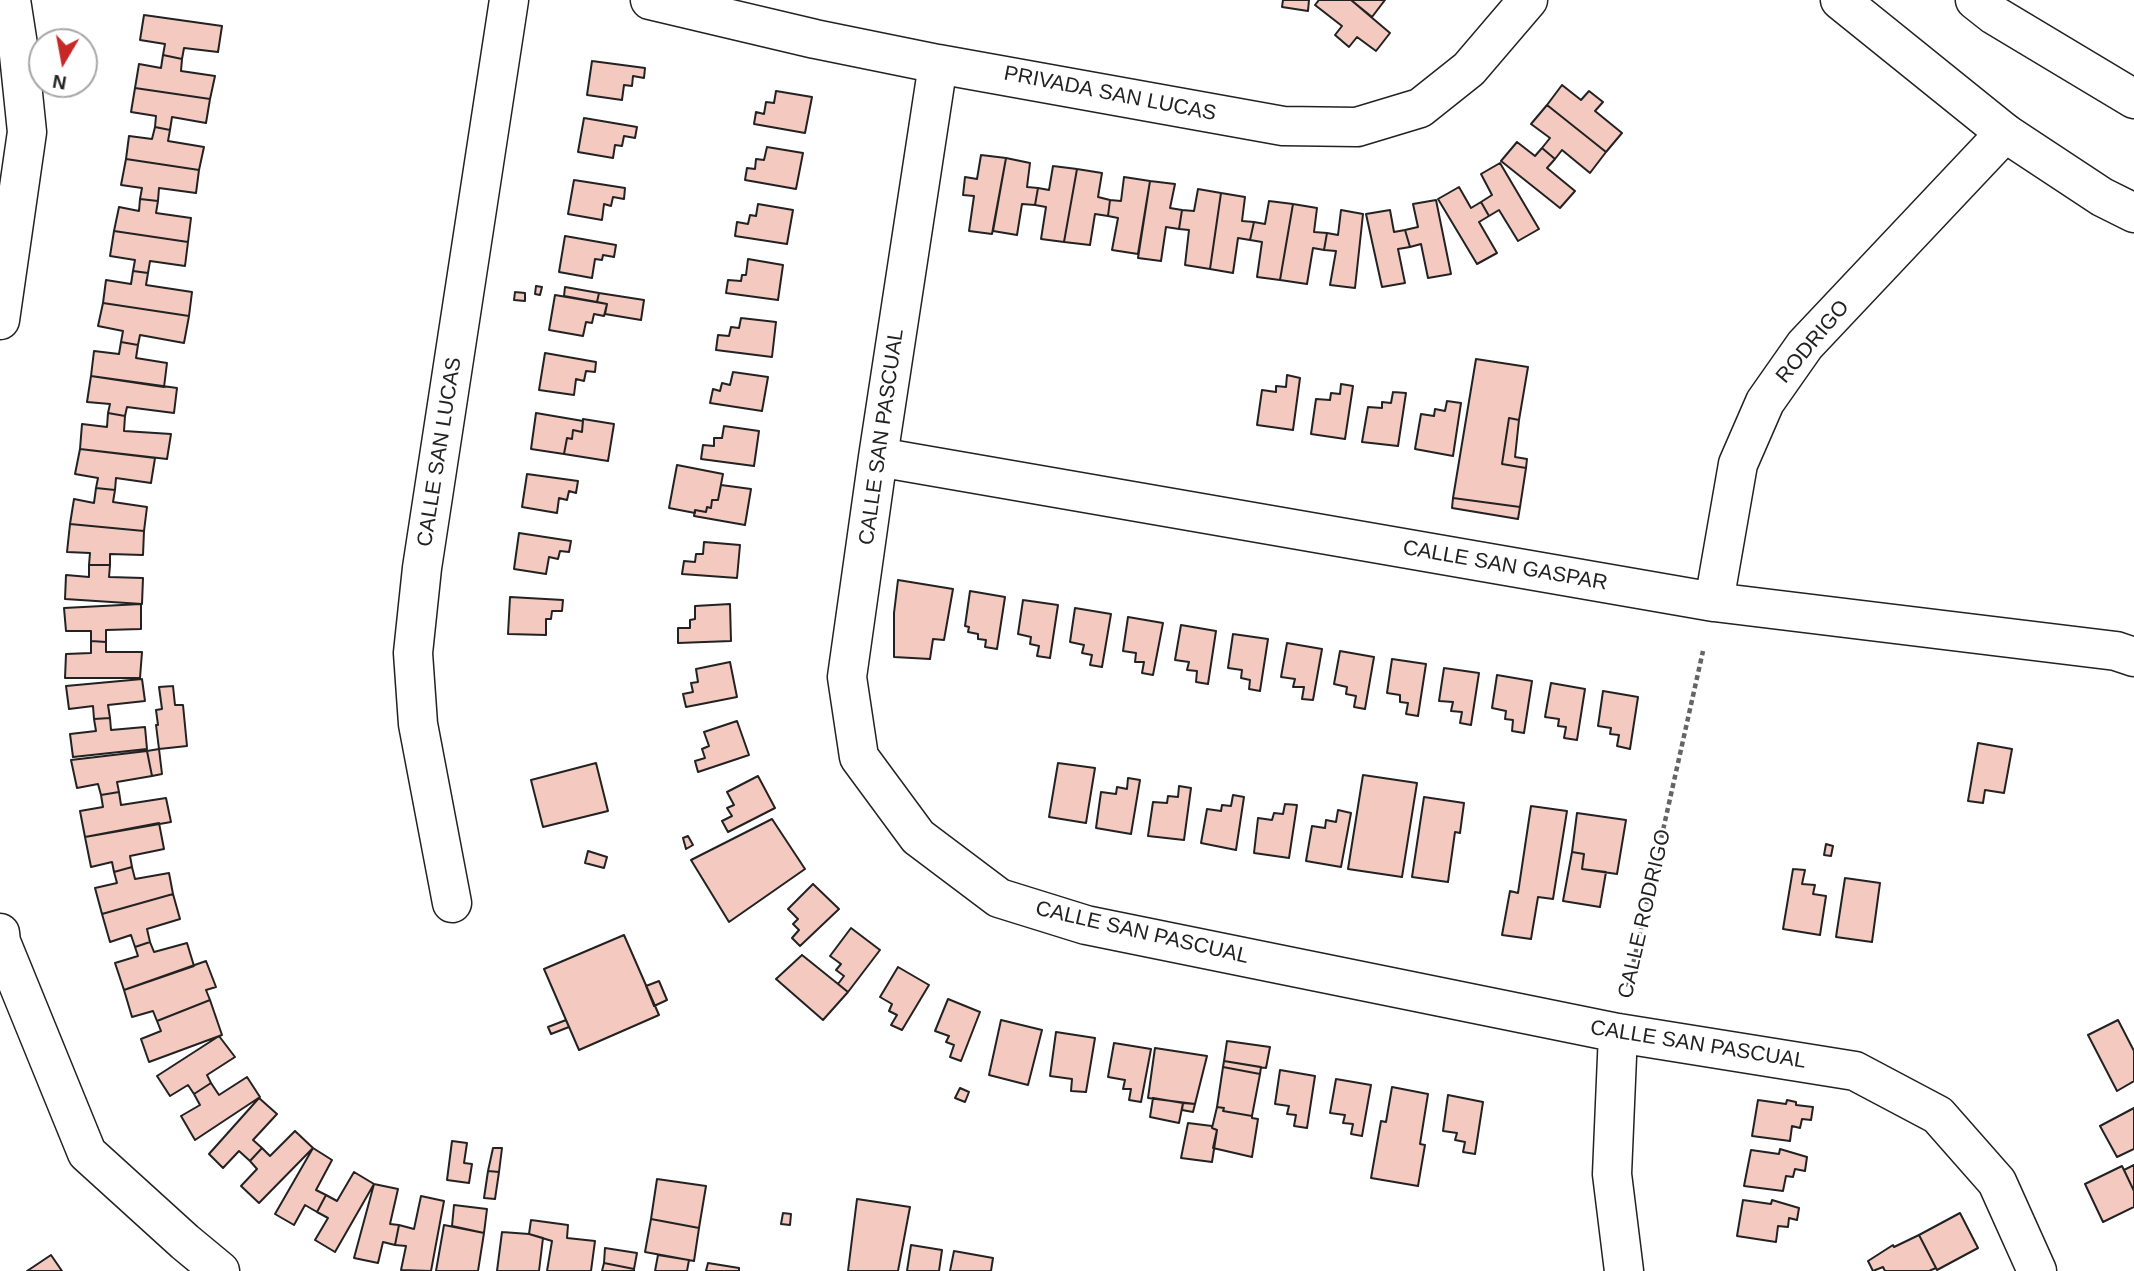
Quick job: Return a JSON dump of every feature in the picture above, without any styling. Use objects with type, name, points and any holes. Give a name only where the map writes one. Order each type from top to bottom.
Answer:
[{"type":"street","points":[[0,320],[27,132],[11,0]]},
{"type":"street","name":"CALLE SAN LUCAS","points":[[452,904],[418,724],[413,653],[422,568],[509,0]]},
{"type":"street","name":"PRIVADA SAN LUCAS","points":[[650,0],[938,64],[1283,126],[1357,127],[1420,108],[1469,69],[1528,0]]},
{"type":"street","points":[[1840,0],[2005,133],[2102,197],[2134,213]]},
{"type":"street","points":[[1975,0],[2004,21],[2134,99]]},
{"type":"street","name":"CALLE SAN PASCUAL","points":[[938,64],[847,677],[859,757],[918,837],[999,898],[1086,925],[1618,1033],[1855,1071],[1938,1115],[1997,1182],[2037,1271]]},
{"type":"street","name":"RODRIGO","points":[[1714,602],[1738,464],[1765,402],[1805,345],[2005,133]]},
{"type":"street","name":"CALLE SAN GASPAR","points":[[878,457],[1714,602],[2116,651],[2134,657]]},
{"type":"street","points":[[0,933],[1,942],[87,1153],[220,1271]]},
{"type":"street","points":[[1618,1033],[1612,1174],[1624,1271]]},
{"type":"path","name":"CALLE RODRIGO","points":[[1618,1033],[1714,602]]},
{"type":"building","points":[[1283,0],[1309,0],[1308,11],[1282,7]]},
{"type":"building","points":[[1319,0],[1351,0],[1390,33],[1376,51],[1357,37],[1349,47],[1335,35],[1342,26],[1315,5]]},
{"type":"building","points":[[1351,0],[1385,0],[1372,17]]},
{"type":"building","points":[[144,15],[222,26],[218,52],[184,48],[182,59],[163,55],[165,44],[140,40]]},
{"type":"building","points":[[163,55],[182,59],[181,71],[215,76],[210,99],[135,88],[139,64],[161,68]]},
{"type":"building","points":[[592,61],[645,68],[644,78],[633,76],[632,86],[624,85],[622,100],[587,95]]},
{"type":"building","points":[[1562,85],[1581,100],[1589,91],[1603,102],[1595,111],[1622,133],[1606,152],[1547,105]]},
{"type":"building","points":[[135,88],[210,99],[206,123],[172,117],[170,130],[155,127],[156,116],[131,112]]},
{"type":"building","points":[[776,91],[812,97],[805,133],[754,124],[756,112],[764,114],[766,102],[774,103]]},
{"type":"building","points":[[1547,105],[1606,152],[1590,173],[1562,150],[1555,159],[1542,148],[1550,138],[1531,124]]},
{"type":"building","points":[[584,118],[637,127],[635,138],[624,136],[622,146],[615,145],[613,158],[578,152]]},
{"type":"building","points":[[155,127],[170,130],[168,141],[204,147],[199,170],[126,159],[129,136],[152,139]]},
{"type":"building","points":[[1517,142],[1535,156],[1542,148],[1555,159],[1547,168],[1575,191],[1560,208],[1501,161]]},
{"type":"building","points":[[767,147],[803,153],[796,189],[745,180],[747,168],[755,169],[756,159],[764,160]]},
{"type":"building","points":[[981,155],[1006,158],[992,234],[969,231],[974,196],[963,195],[965,177],[977,179]]},
{"type":"building","points":[[1006,158],[1030,163],[1027,187],[1038,188],[1035,205],[1022,204],[1017,235],[993,231]]},
{"type":"building","points":[[126,159],[199,170],[196,193],[159,188],[158,201],[140,199],[142,188],[121,185]]},
{"type":"building","points":[[1500,163],[1539,229],[1518,241],[1499,210],[1489,216],[1481,202],[1492,195],[1481,174]]},
{"type":"building","points":[[1053,166],[1077,169],[1064,242],[1041,239],[1046,207],[1035,205],[1038,188],[1049,190]]},
{"type":"building","points":[[1077,169],[1102,173],[1098,197],[1110,200],[1108,216],[1095,214],[1090,245],[1064,242]]},
{"type":"building","points":[[1124,177],[1150,181],[1138,254],[1112,250],[1118,218],[1108,216],[1110,200],[1121,201]]},
{"type":"building","points":[[574,180],[625,188],[624,199],[613,197],[611,206],[604,204],[602,220],[568,214]]},
{"type":"building","points":[[1150,181],[1175,184],[1170,208],[1182,210],[1179,229],[1166,227],[1161,261],[1138,258]]},
{"type":"building","points":[[1459,187],[1471,208],[1481,202],[1489,216],[1479,222],[1497,253],[1477,264],[1438,199]]},
{"type":"building","points":[[1198,189],[1221,193],[1210,269],[1185,265],[1189,230],[1179,229],[1182,210],[1194,211]]},
{"type":"building","points":[[1221,193],[1245,197],[1242,221],[1254,222],[1250,240],[1238,238],[1233,273],[1210,269]]},
{"type":"building","points":[[140,199],[158,201],[156,213],[191,218],[188,242],[114,231],[119,207],[139,211]]},
{"type":"building","points":[[1436,200],[1451,274],[1428,278],[1421,244],[1410,247],[1405,230],[1418,227],[1413,204]]},
{"type":"building","points":[[1269,201],[1293,204],[1280,280],[1257,277],[1262,242],[1250,240],[1254,222],[1265,224]]},
{"type":"building","points":[[758,204],[793,210],[787,244],[735,236],[737,222],[748,224],[750,215],[756,216]]},
{"type":"building","points":[[1293,204],[1317,208],[1314,232],[1327,233],[1324,250],[1313,248],[1307,284],[1280,280]]},
{"type":"building","points":[[1341,210],[1363,214],[1355,288],[1330,285],[1336,251],[1324,250],[1327,233],[1338,235]]},
{"type":"building","points":[[1390,210],[1394,232],[1405,230],[1410,247],[1398,249],[1405,283],[1382,287],[1366,214]]},
{"type":"building","points":[[114,231],[188,242],[185,266],[150,261],[148,273],[133,271],[135,260],[110,256]]},
{"type":"building","points":[[565,236],[616,245],[614,257],[603,255],[602,260],[595,259],[592,278],[559,272]]},
{"type":"building","points":[[748,259],[783,265],[778,300],[726,293],[728,280],[741,281],[742,275],[746,275]]},
{"type":"building","points":[[133,271],[148,273],[146,285],[192,292],[189,316],[103,303],[106,280],[131,284]]},
{"type":"building","points":[[536,286],[542,287],[540,295],[535,294]]},
{"type":"building","points":[[565,287],[599,293],[597,302],[564,296]]},
{"type":"building","points":[[515,292],[525,293],[525,301],[514,300]]},
{"type":"building","points":[[599,293],[644,300],[641,320],[605,314],[607,304],[597,302]]},
{"type":"building","points":[[555,295],[607,304],[604,316],[594,314],[592,323],[586,322],[583,336],[549,330]]},
{"type":"building","points":[[103,303],[189,316],[184,343],[140,335],[138,345],[121,342],[123,331],[98,326]]},
{"type":"building","points":[[741,318],[776,322],[772,357],[716,350],[718,335],[729,336],[731,327],[739,328]]},
{"type":"building","points":[[121,342],[138,345],[136,358],[167,363],[164,387],[91,376],[94,351],[119,354]]},
{"type":"building","points":[[545,353],[596,362],[595,372],[586,371],[584,381],[576,379],[574,395],[539,390]]},
{"type":"building","points":[[1476,359],[1528,367],[1519,420],[1509,418],[1502,464],[1526,468],[1520,507],[1453,498]]},
{"type":"building","points":[[733,372],[768,377],[762,411],[710,403],[713,389],[720,391],[722,383],[730,385]]},
{"type":"building","points":[[1287,375],[1300,378],[1293,430],[1257,425],[1262,390],[1276,392],[1276,386],[1286,387]]},
{"type":"building","points":[[91,376],[177,388],[174,413],[127,407],[125,416],[108,413],[110,404],[87,402]]},
{"type":"building","points":[[1341,384],[1353,386],[1345,439],[1311,434],[1316,399],[1330,400],[1331,393],[1340,394]]},
{"type":"building","points":[[1393,392],[1406,393],[1398,446],[1362,442],[1368,407],[1382,408],[1382,402],[1391,403]]},
{"type":"building","points":[[1447,401],[1461,403],[1453,456],[1415,449],[1421,414],[1434,416],[1435,409],[1445,411]]},
{"type":"building","points":[[108,413],[125,416],[124,431],[171,434],[167,459],[80,449],[82,424],[107,427]]},
{"type":"building","points":[[536,413],[583,421],[582,432],[573,430],[572,439],[567,438],[564,454],[531,449]]},
{"type":"building","points":[[1509,418],[1519,420],[1515,457],[1527,459],[1526,468],[1502,464]]},
{"type":"building","points":[[583,419],[614,424],[608,461],[564,454],[567,438],[572,439],[573,430],[582,432]]},
{"type":"building","points":[[724,426],[759,431],[754,466],[701,459],[703,445],[714,446],[714,438],[722,438]]},
{"type":"building","points":[[80,449],[155,458],[151,483],[116,478],[115,490],[96,488],[98,478],[75,474]]},
{"type":"building","points":[[677,465],[723,474],[718,500],[712,500],[711,508],[707,507],[706,512],[695,510],[695,513],[669,508]]},
{"type":"building","points":[[527,474],[578,481],[576,493],[569,491],[567,500],[559,498],[557,513],[522,507]]},
{"type":"building","points":[[721,485],[751,489],[745,525],[694,516],[695,510],[706,512],[707,507],[711,508],[712,500],[718,500]]},
{"type":"building","points":[[96,488],[115,490],[113,502],[147,507],[144,531],[70,524],[74,499],[94,503]]},
{"type":"building","points":[[1453,498],[1520,507],[1518,519],[1452,508]]},
{"type":"building","points":[[70,524],[144,531],[143,555],[110,554],[110,565],[89,565],[90,553],[67,552]]},
{"type":"building","points":[[519,533],[571,541],[569,552],[560,551],[558,559],[549,557],[546,574],[514,569]]},
{"type":"building","points":[[704,542],[740,545],[737,578],[682,574],[684,561],[695,562],[696,554],[703,554]]},
{"type":"building","points":[[89,565],[110,565],[109,577],[143,578],[142,604],[65,599],[66,575],[89,577]]},
{"type":"building","points":[[898,580],[953,589],[944,640],[933,639],[930,659],[894,657],[894,613]]},
{"type":"building","points":[[970,591],[1005,597],[997,649],[985,647],[986,640],[978,639],[978,634],[968,632],[969,627],[965,626]]},
{"type":"building","points":[[510,597],[563,600],[562,611],[552,611],[551,619],[546,619],[546,635],[508,634]]},
{"type":"building","points":[[1023,600],[1058,605],[1050,658],[1037,656],[1039,646],[1030,644],[1031,637],[1018,634]]},
{"type":"building","points":[[141,604],[141,629],[106,630],[106,642],[91,641],[91,631],[66,631],[64,608]]},
{"type":"building","points":[[730,604],[731,641],[678,643],[678,628],[690,628],[690,620],[695,619],[695,606]]},
{"type":"building","points":[[1075,608],[1111,614],[1102,667],[1090,665],[1092,655],[1082,653],[1084,645],[1070,642]]},
{"type":"building","points":[[1128,617],[1163,623],[1153,675],[1142,673],[1144,662],[1135,662],[1136,653],[1123,651]]},
{"type":"building","points":[[1181,625],[1216,631],[1208,684],[1196,682],[1197,671],[1187,670],[1189,662],[1175,660]]},
{"type":"building","points":[[1233,634],[1268,639],[1260,691],[1249,689],[1250,680],[1241,678],[1242,670],[1228,668]]},
{"type":"building","points":[[91,641],[106,642],[106,652],[142,652],[140,678],[65,678],[66,654],[91,653]]},
{"type":"building","points":[[1287,643],[1322,649],[1313,700],[1302,699],[1304,687],[1293,687],[1295,679],[1281,677]]},
{"type":"building","points":[[1340,651],[1374,657],[1365,709],[1354,707],[1356,696],[1346,694],[1347,687],[1334,684]]},
{"type":"building","points":[[1392,659],[1426,664],[1418,716],[1406,714],[1408,703],[1400,702],[1400,695],[1387,693]]},
{"type":"building","points":[[730,662],[737,697],[686,707],[683,694],[693,692],[691,683],[698,682],[696,669]]},
{"type":"building","points":[[1444,668],[1479,673],[1471,725],[1460,723],[1462,712],[1451,711],[1453,702],[1439,701]]},
{"type":"building","points":[[1497,675],[1532,681],[1524,733],[1512,731],[1513,720],[1505,719],[1506,711],[1492,708]]},
{"type":"building","points":[[142,679],[145,701],[108,705],[110,718],[94,719],[93,706],[69,709],[66,686]]},
{"type":"building","points":[[1551,683],[1585,689],[1577,740],[1564,738],[1566,727],[1558,726],[1559,719],[1545,717]]},
{"type":"building","points":[[173,686],[175,705],[183,705],[187,746],[159,749],[156,710],[162,709],[159,687]]},
{"type":"building","points":[[1603,691],[1638,697],[1630,749],[1617,746],[1619,735],[1610,734],[1611,728],[1598,726]]},
{"type":"building","points":[[110,718],[111,730],[145,727],[147,749],[73,757],[70,734],[96,731],[94,719]]},
{"type":"building","points":[[737,721],[749,755],[698,772],[695,761],[705,758],[702,749],[709,746],[704,732]]},
{"type":"building","points":[[1978,743],[2012,749],[2004,793],[1985,790],[1983,803],[1968,801]]},
{"type":"building","points":[[159,749],[162,774],[152,776],[147,751]]},
{"type":"building","points":[[147,751],[152,776],[117,782],[119,792],[101,795],[98,784],[77,788],[71,760]]},
{"type":"building","points":[[596,763],[608,811],[543,827],[531,780]]},
{"type":"building","points":[[1058,763],[1095,768],[1086,823],[1049,817]]},
{"type":"building","points":[[1363,775],[1417,783],[1402,877],[1348,869]]},
{"type":"building","points":[[758,776],[775,808],[728,832],[722,821],[732,816],[727,808],[734,805],[727,792]]},
{"type":"building","points":[[1128,778],[1140,780],[1131,834],[1096,828],[1101,792],[1116,794],[1117,787],[1127,789]]},
{"type":"building","points":[[1179,786],[1191,788],[1184,840],[1148,836],[1153,802],[1167,803],[1168,796],[1178,797]]},
{"type":"building","points":[[119,792],[121,805],[166,798],[171,822],[85,837],[80,811],[103,807],[101,795]]},
{"type":"building","points":[[1233,795],[1244,797],[1236,850],[1201,843],[1207,809],[1221,811],[1222,805],[1231,806]]},
{"type":"building","points":[[1424,797],[1464,803],[1460,833],[1455,832],[1448,882],[1412,877]]},
{"type":"building","points":[[1285,804],[1297,805],[1289,858],[1254,853],[1258,818],[1272,820],[1274,813],[1283,814]]},
{"type":"building","points":[[1531,806],[1567,811],[1553,899],[1538,897],[1531,939],[1502,935],[1510,891],[1518,893]]},
{"type":"building","points":[[1338,810],[1351,813],[1341,867],[1306,861],[1312,826],[1325,828],[1326,820],[1336,822]]},
{"type":"building","points":[[1577,813],[1626,820],[1617,874],[1582,869],[1584,854],[1572,852]]},
{"type":"building","points":[[772,819],[805,869],[729,922],[691,860]]},
{"type":"building","points":[[159,823],[164,849],[130,856],[132,867],[114,872],[112,862],[91,867],[85,837]]},
{"type":"building","points":[[688,836],[693,845],[686,849],[683,838]]},
{"type":"building","points":[[1826,844],[1833,846],[1831,856],[1824,855]]},
{"type":"building","points":[[588,851],[607,857],[604,868],[585,863]]},
{"type":"building","points":[[1572,852],[1584,854],[1582,869],[1606,872],[1600,907],[1563,901]]},
{"type":"building","points":[[132,867],[135,879],[169,873],[173,894],[102,914],[95,888],[117,883],[114,872]]},
{"type":"building","points":[[1793,869],[1805,870],[1802,884],[1815,885],[1813,894],[1826,896],[1820,935],[1783,929]]},
{"type":"building","points":[[1845,878],[1880,883],[1872,942],[1836,937]]},
{"type":"building","points":[[813,884],[839,909],[800,946],[792,938],[799,930],[793,924],[798,919],[788,909]]},
{"type":"building","points":[[173,894],[180,919],[147,929],[150,942],[135,947],[131,935],[110,942],[102,914]]},
{"type":"building","points":[[851,928],[880,950],[848,992],[838,984],[844,976],[836,970],[841,964],[830,956]]},
{"type":"building","points":[[624,935],[659,1015],[579,1050],[544,969]]},
{"type":"building","points":[[150,942],[154,952],[187,943],[194,966],[124,990],[115,963],[138,956],[135,947]]},
{"type":"building","points":[[802,955],[848,992],[823,1020],[776,979]]},
{"type":"building","points":[[206,961],[216,987],[206,990],[210,1000],[157,1021],[153,1011],[132,1017],[124,990]]},
{"type":"building","points":[[898,967],[929,985],[902,1030],[891,1025],[897,1015],[889,1011],[892,1004],[880,997]]},
{"type":"building","points":[[659,981],[667,1000],[654,1006],[646,986]]},
{"type":"building","points":[[948,999],[980,1012],[961,1061],[950,1057],[954,1045],[946,1042],[949,1036],[935,1031]]},
{"type":"building","points":[[210,1000],[222,1035],[149,1062],[141,1039],[161,1031],[157,1021]]},
{"type":"building","points":[[566,1020],[569,1027],[551,1034],[548,1027]]},
{"type":"building","points":[[1001,1020],[1042,1030],[1028,1085],[989,1075]]},
{"type":"building","points":[[2118,1020],[2134,1051],[2134,1081],[2117,1091],[2088,1035]]},
{"type":"building","points":[[1056,1032],[1095,1038],[1086,1092],[1071,1091],[1072,1079],[1050,1076]]},
{"type":"building","points":[[219,1036],[235,1057],[207,1075],[211,1083],[194,1094],[188,1085],[170,1096],[157,1076]]},
{"type":"building","points":[[1227,1041],[1270,1047],[1266,1068],[1224,1061]]},
{"type":"building","points":[[1114,1043],[1151,1049],[1141,1102],[1129,1100],[1131,1089],[1123,1089],[1125,1080],[1108,1077]]},
{"type":"building","points":[[1155,1048],[1207,1056],[1195,1104],[1148,1098]]},
{"type":"building","points":[[1224,1061],[1261,1067],[1260,1074],[1223,1067]]},
{"type":"building","points":[[1223,1067],[1260,1074],[1252,1116],[1223,1111],[1224,1108],[1217,1107]]},
{"type":"building","points":[[1280,1070],[1315,1076],[1307,1128],[1294,1126],[1296,1115],[1287,1114],[1289,1106],[1275,1104]]},
{"type":"building","points":[[247,1077],[260,1097],[195,1140],[181,1116],[200,1105],[194,1094],[211,1083],[219,1095]]},
{"type":"building","points":[[1336,1079],[1371,1085],[1362,1136],[1351,1134],[1353,1124],[1343,1123],[1345,1115],[1330,1113]]},
{"type":"building","points":[[1392,1087],[1428,1094],[1420,1144],[1425,1145],[1418,1186],[1371,1178],[1381,1121],[1386,1122]]},
{"type":"building","points":[[960,1088],[969,1092],[965,1102],[955,1098]]},
{"type":"building","points":[[1448,1095],[1483,1102],[1475,1154],[1463,1152],[1465,1142],[1455,1140],[1457,1133],[1443,1131]]},
{"type":"building","points":[[259,1098],[277,1114],[253,1140],[262,1148],[250,1161],[239,1151],[223,1168],[209,1154]]},
{"type":"building","points":[[1153,1098],[1183,1103],[1179,1123],[1150,1117]]},
{"type":"building","points":[[1758,1100],[1786,1104],[1787,1100],[1796,1102],[1796,1105],[1813,1107],[1811,1120],[1802,1119],[1800,1128],[1792,1126],[1790,1141],[1752,1136]]},
{"type":"building","points":[[1183,1103],[1195,1104],[1193,1112],[1182,1110]]},
{"type":"building","points":[[1217,1107],[1224,1108],[1223,1111],[1258,1119],[1252,1157],[1213,1148],[1217,1130],[1212,1128]]},
{"type":"building","points":[[2134,1108],[2134,1149],[2117,1157],[2100,1126]]},
{"type":"building","points":[[1188,1123],[1212,1126],[1217,1130],[1212,1162],[1181,1158]]},
{"type":"building","points":[[295,1131],[313,1148],[259,1203],[241,1186],[257,1169],[250,1161],[262,1148],[270,1156]]},
{"type":"building","points":[[452,1141],[467,1143],[464,1163],[472,1164],[469,1183],[447,1180]]},
{"type":"building","points":[[313,1148],[332,1160],[316,1190],[326,1195],[317,1212],[305,1205],[294,1225],[275,1214]]},
{"type":"building","points":[[493,1148],[502,1148],[499,1172],[488,1171]]},
{"type":"building","points":[[1780,1149],[1807,1157],[1805,1171],[1795,1169],[1793,1177],[1786,1176],[1783,1191],[1744,1186],[1751,1150],[1779,1154]]},
{"type":"building","points":[[2134,1165],[2134,1191],[2124,1170]]},
{"type":"building","points":[[2122,1166],[2134,1191],[2134,1207],[2103,1222],[2085,1184]]},
{"type":"building","points":[[488,1171],[499,1172],[495,1199],[484,1198]]},
{"type":"building","points":[[354,1172],[374,1184],[335,1252],[315,1240],[328,1218],[317,1212],[326,1195],[337,1201]]},
{"type":"building","points":[[657,1179],[706,1186],[699,1228],[651,1219]]},
{"type":"building","points":[[374,1184],[398,1189],[390,1224],[399,1225],[395,1245],[383,1242],[378,1263],[354,1258]]},
{"type":"building","points":[[421,1196],[444,1201],[431,1271],[401,1270],[406,1246],[395,1245],[399,1225],[414,1229]]},
{"type":"building","points":[[857,1199],[910,1207],[898,1271],[848,1271]]},
{"type":"building","points":[[1743,1200],[1771,1204],[1772,1200],[1799,1208],[1797,1220],[1789,1218],[1788,1227],[1778,1226],[1776,1242],[1737,1236]]},
{"type":"building","points":[[454,1205],[487,1209],[484,1233],[452,1226]]},
{"type":"building","points":[[783,1213],[791,1214],[790,1225],[781,1224]]},
{"type":"building","points":[[1960,1213],[1978,1248],[1937,1270],[1919,1235]]},
{"type":"building","points":[[651,1219],[699,1228],[694,1261],[645,1252]]},
{"type":"building","points":[[531,1220],[568,1225],[567,1238],[595,1241],[591,1271],[547,1271],[552,1241],[529,1234]]},
{"type":"building","points":[[444,1225],[484,1233],[478,1271],[436,1271]]},
{"type":"building","points":[[502,1232],[543,1238],[539,1271],[497,1271]]},
{"type":"building","points":[[1919,1235],[1936,1268],[1929,1271],[1885,1271],[1883,1267],[1873,1271],[1868,1261],[1893,1245],[1894,1247]]},
{"type":"building","points":[[911,1245],[942,1250],[939,1271],[907,1271]]},
{"type":"building","points":[[605,1248],[637,1253],[634,1269],[604,1263]]},
{"type":"building","points":[[954,1251],[993,1258],[991,1271],[950,1271]]},
{"type":"building","points":[[51,1255],[62,1271],[27,1271]]},
{"type":"building","points":[[658,1255],[689,1260],[687,1271],[655,1271]]},
{"type":"building","points":[[604,1263],[634,1269],[634,1271],[602,1271]]},
{"type":"building","points":[[708,1263],[739,1268],[739,1271],[706,1271]]}]
